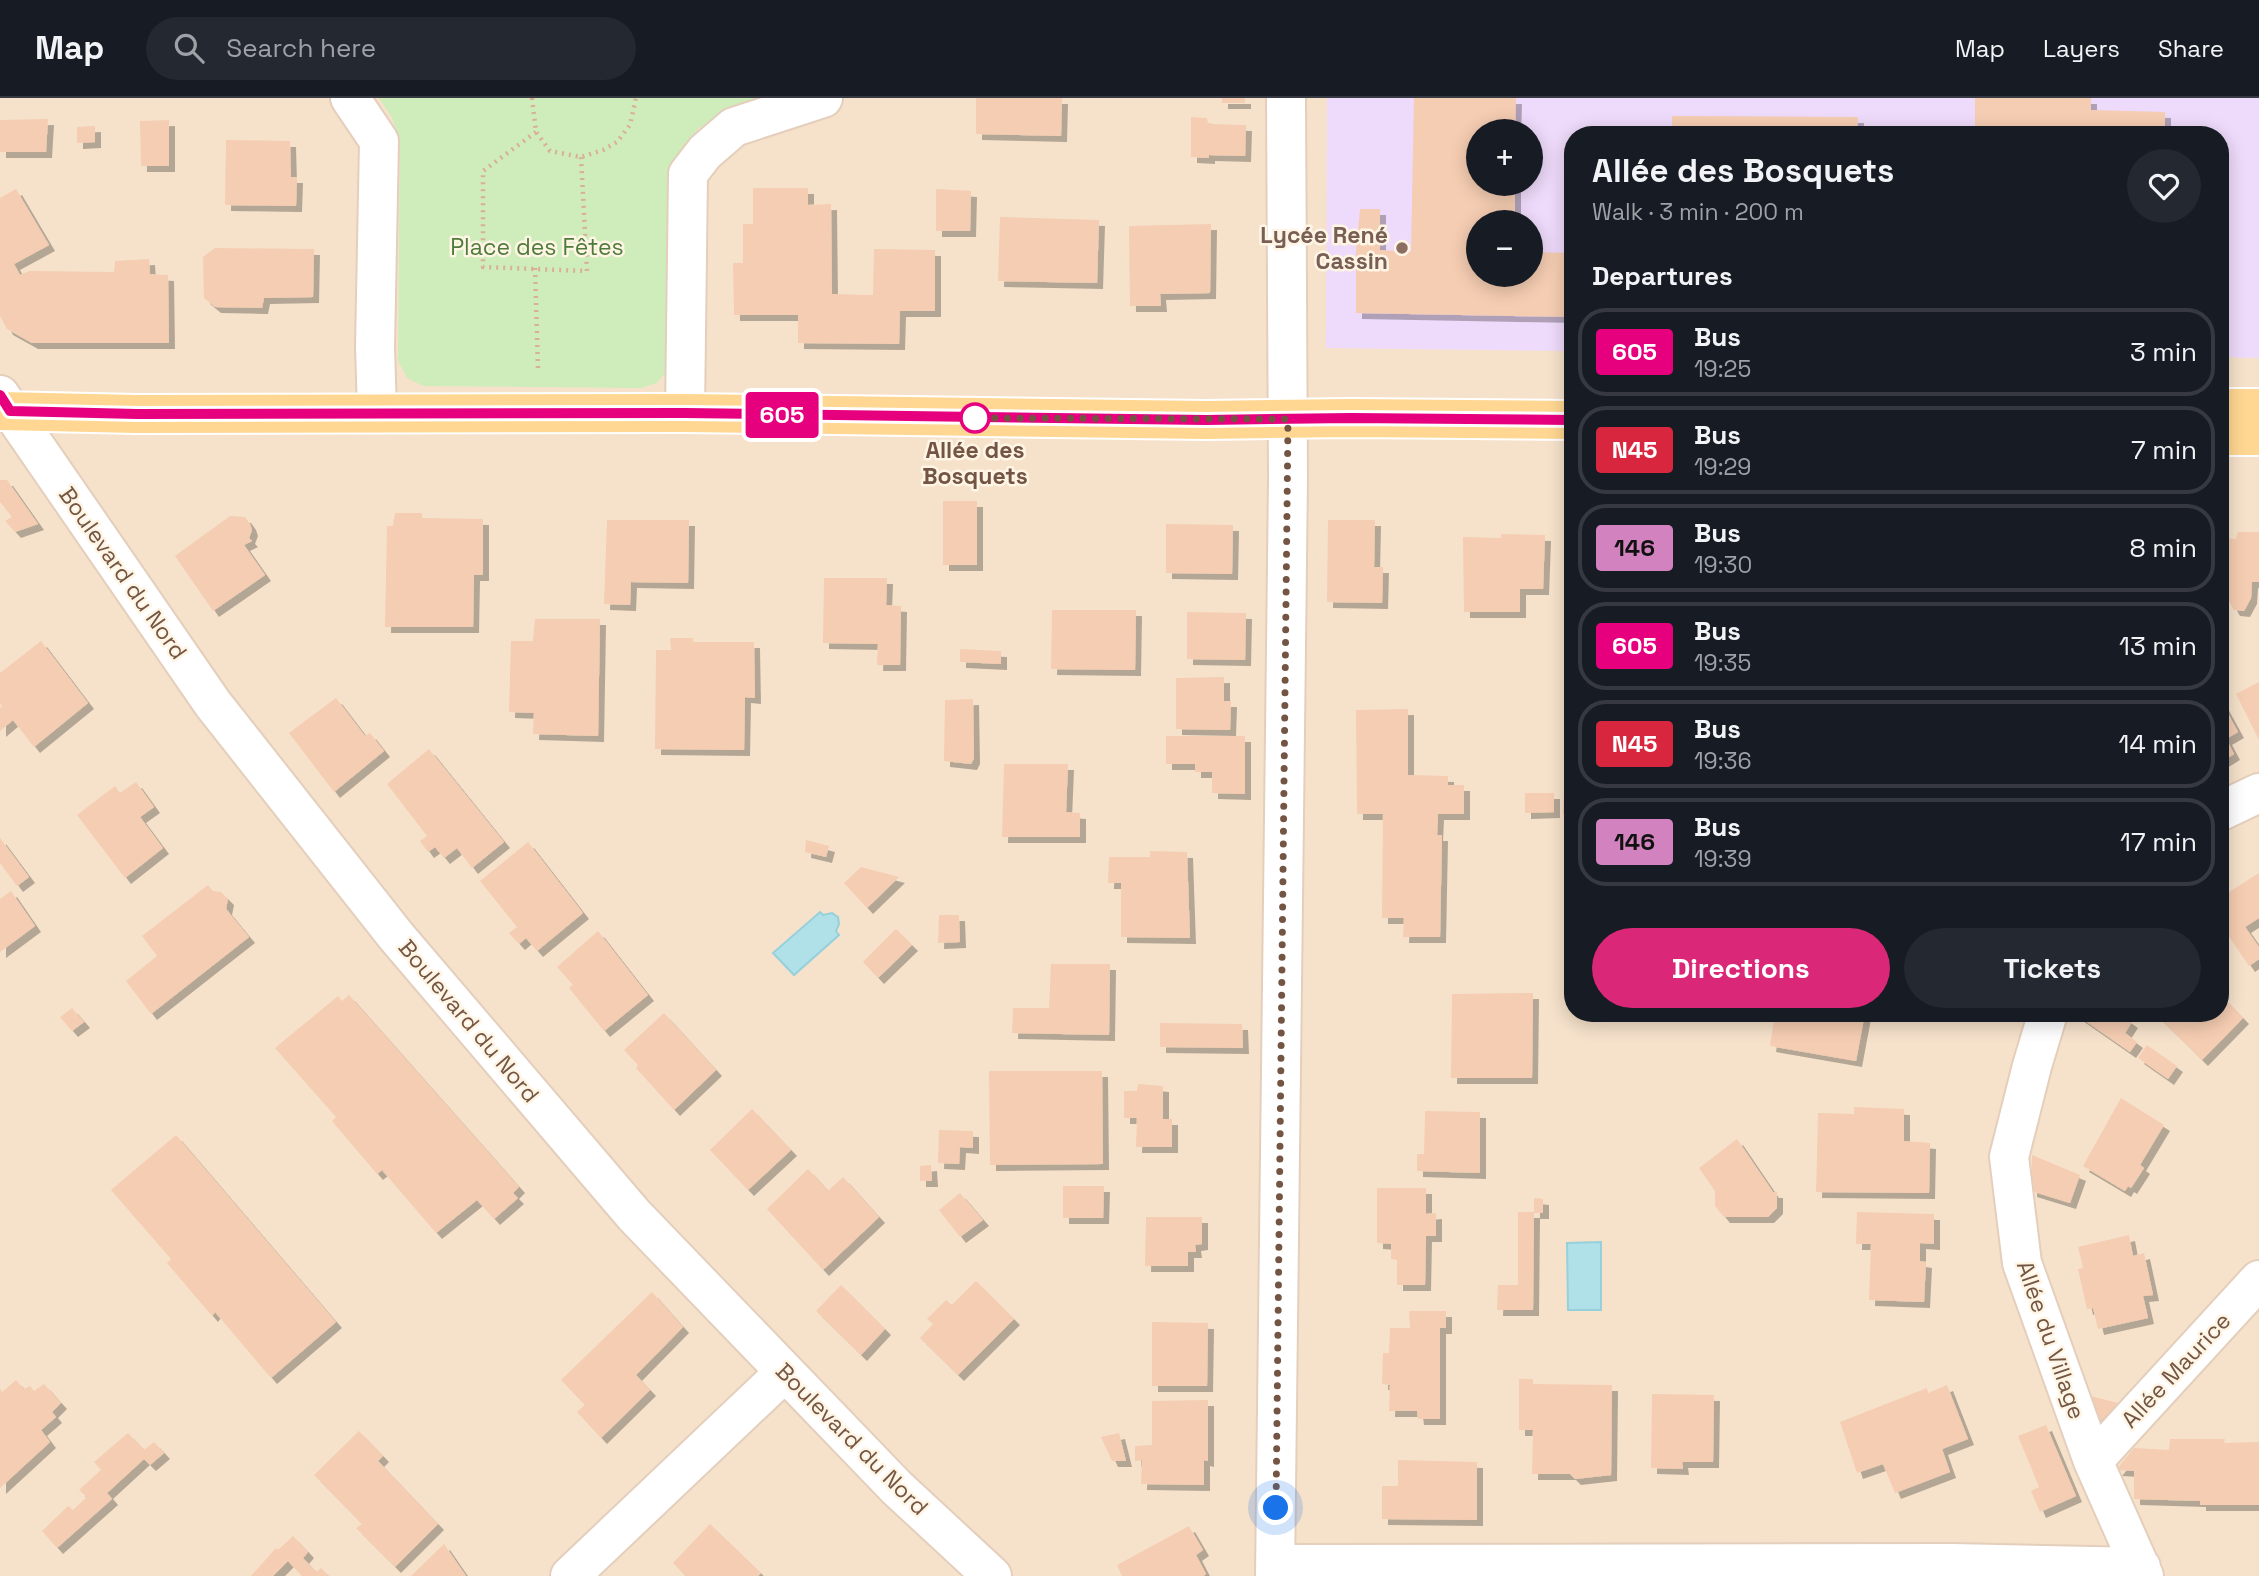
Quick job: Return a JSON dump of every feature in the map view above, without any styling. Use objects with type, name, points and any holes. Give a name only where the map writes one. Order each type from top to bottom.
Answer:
[{"type":"main road","points":[[3,406],[137,414],[539,412],[952,418],[1564,420]]},
{"type":"main road","points":[[2229,408],[2259,408]]},
{"type":"main road","points":[[2229,436],[2259,436]]},
{"type":"street","points":[[350,98],[379,141],[375,347],[377,412]]},
{"type":"street","points":[[685,413],[688,174],[705,152],[734,127],[823,98]]},
{"type":"street","points":[[1286,98],[1288,419],[1275,1570],[1952,1563],[2143,1572]]},
{"type":"street","name":"Boulevard du Nord","points":[[3,406],[214,704],[396,936],[634,1215],[897,1488],[992,1576]]},
{"type":"street","points":[[2229,807],[2259,793]]},
{"type":"street","name":"Allée du Village","points":[[2045,1022],[2009,1157],[2022,1263],[2093,1461],[2143,1572]]},
{"type":"street","name":"Allée Maurice","points":[[2093,1461],[2259,1280]]},
{"type":"street","points":[[570,1576],[785,1372]]},
{"type":"path","points":[[532,98],[536,132],[550,150],[581,157],[617,142],[630,125],[636,98]]},
{"type":"path","points":[[536,132],[483,171],[483,267],[587,271],[581,157]]},
{"type":"path","points":[[535,268],[539,412]]},
{"type":"shaded area","points":[[0,98],[2259,98],[2259,1576],[0,1576]]},
{"type":"shaded area","name":"Lycée René Cassin","points":[[1327,98],[2259,98],[2259,358],[2229,357],[2229,126],[1564,126],[1564,351],[1326,348]]},
{"type":"green space","name":"Place des Fêtes","points":[[379,98],[763,98],[699,128],[685,147],[678,173],[669,369],[657,383],[641,388],[423,386],[407,378],[398,361],[400,140],[392,118]]},
{"type":"water","points":[[820,912],[823,915],[832,913],[838,917],[836,931],[839,935],[794,975],[773,953]]},
{"type":"water","points":[[1601,1242],[1601,1310],[1568,1310],[1567,1243]]},
{"type":"building","points":[[976,98],[1062,98],[1061,136],[976,134]]},
{"type":"building","points":[[1222,98],[1245,98],[1245,103],[1222,103]]},
{"type":"building","points":[[1414,98],[1516,98],[1515,119],[1466,119],[1466,196],[1515,196],[1515,210],[1466,210],[1466,287],[1543,287],[1543,252],[1564,253],[1564,317],[1356,313],[1356,252],[1360,209],[1380,209],[1380,250],[1411,252]]},
{"type":"building","points":[[1975,98],[2091,98],[2091,110],[2165,112],[2165,126],[1975,126]]},
{"type":"building","points":[[1672,116],[1858,117],[1858,126],[1672,126]]},
{"type":"building","points":[[1191,117],[1207,118],[1208,124],[1246,125],[1245,156],[1191,157]]},
{"type":"building","points":[[48,119],[46,152],[0,152],[0,120]]},
{"type":"building","points":[[169,120],[169,166],[141,166],[140,121]]},
{"type":"building","points":[[95,126],[95,142],[77,143],[77,127]]},
{"type":"building","points":[[226,140],[290,141],[291,177],[297,177],[296,206],[225,205]]},
{"type":"building","points":[[753,188],[808,188],[808,205],[831,204],[832,294],[873,295],[874,249],[935,250],[935,311],[900,311],[899,344],[798,343],[798,315],[734,315],[733,263],[743,263],[743,224],[753,224]]},
{"type":"building","points":[[16,189],[49,245],[14,264],[20,275],[29,271],[114,272],[115,261],[149,259],[150,274],[168,275],[169,343],[32,343],[7,329],[0,316],[0,198]]},
{"type":"building","points":[[936,189],[971,191],[970,231],[936,231]]},
{"type":"building","points":[[1000,217],[1099,220],[1097,283],[998,281]]},
{"type":"building","points":[[1211,224],[1210,293],[1160,294],[1161,306],[1130,306],[1129,226]]},
{"type":"building","points":[[215,248],[314,249],[313,297],[264,298],[262,308],[215,307],[204,298],[203,257]]},
{"type":"building","points":[[0,480],[7,480],[38,524],[15,532],[5,521],[12,517],[0,502]]},
{"type":"building","points":[[943,501],[977,501],[977,565],[943,565]]},
{"type":"building","points":[[395,513],[422,513],[422,518],[483,519],[483,575],[474,575],[473,627],[385,627],[387,526],[393,526]]},
{"type":"building","points":[[230,516],[245,517],[250,524],[252,530],[249,538],[252,541],[244,545],[265,575],[213,611],[175,556]]},
{"type":"building","points":[[607,520],[689,520],[688,583],[631,582],[630,605],[604,604]]},
{"type":"building","points":[[1328,520],[1375,520],[1374,567],[1383,567],[1382,603],[1327,602]]},
{"type":"building","points":[[1166,524],[1233,525],[1232,574],[1166,573]]},
{"type":"building","points":[[2238,532],[2259,532],[2259,582],[2252,582],[2251,598],[2244,611],[2234,610],[2229,601],[2229,538],[2236,539]]},
{"type":"building","points":[[1501,534],[1545,535],[1543,589],[1520,589],[1520,612],[1464,612],[1463,537],[1501,538]]},
{"type":"building","points":[[824,578],[887,578],[886,605],[901,606],[900,665],[877,665],[878,644],[823,643]]},
{"type":"building","points":[[1052,610],[1136,610],[1135,670],[1051,669]]},
{"type":"building","points":[[1187,612],[1246,613],[1245,660],[1187,659]]},
{"type":"building","points":[[535,619],[600,619],[598,736],[533,734],[534,713],[509,712],[511,641],[533,641]]},
{"type":"building","points":[[670,638],[693,638],[693,642],[754,642],[755,698],[745,697],[744,750],[655,749],[656,650],[671,650]]},
{"type":"building","points":[[41,641],[88,703],[34,747],[13,720],[0,731],[0,673]]},
{"type":"building","points":[[960,649],[1001,651],[1001,664],[960,662]]},
{"type":"building","points":[[1224,677],[1224,701],[1231,701],[1230,730],[1176,729],[1176,678]]},
{"type":"building","points":[[2259,682],[2259,740],[2236,694]]},
{"type":"building","points":[[336,698],[365,736],[370,733],[384,751],[334,792],[289,733]]},
{"type":"building","points":[[973,699],[974,758],[971,764],[944,761],[945,700]]},
{"type":"building","points":[[1408,709],[1408,775],[1448,776],[1448,785],[1464,785],[1464,814],[1438,814],[1437,835],[1442,835],[1440,937],[1403,937],[1404,918],[1382,918],[1383,814],[1357,814],[1356,710]]},
{"type":"building","points":[[2229,716],[2238,732],[2229,737]]},
{"type":"building","points":[[1166,736],[1245,736],[1245,794],[1212,793],[1212,772],[1195,772],[1195,764],[1166,764]]},
{"type":"building","points":[[2229,745],[2234,754],[2229,757]]},
{"type":"building","points":[[429,749],[504,842],[472,868],[457,848],[444,858],[435,847],[428,852],[420,841],[427,836],[387,784]]},
{"type":"building","points":[[1004,764],[1068,764],[1066,812],[1080,813],[1080,837],[1002,837]]},
{"type":"building","points":[[136,782],[154,807],[140,817],[163,848],[125,878],[77,815],[115,786],[120,793]]},
{"type":"building","points":[[1525,793],[1554,793],[1554,812],[1525,813]]},
{"type":"building","points":[[0,838],[29,877],[17,886],[0,863]]},
{"type":"building","points":[[806,840],[829,846],[826,857],[805,852]]},
{"type":"building","points":[[528,842],[583,913],[537,951],[526,938],[519,944],[509,933],[517,927],[480,881]]},
{"type":"building","points":[[1150,851],[1187,852],[1190,938],[1121,937],[1121,883],[1108,883],[1109,857],[1150,857]]},
{"type":"building","points":[[861,867],[899,877],[867,908],[844,883]]},
{"type":"building","points":[[2259,873],[2259,918],[2245,927],[2259,947],[2259,959],[2249,966],[2229,937],[2229,892]]},
{"type":"building","points":[[208,885],[228,899],[226,909],[249,937],[151,1014],[126,981],[157,956],[142,936]]},
{"type":"building","points":[[11,891],[35,926],[0,952],[0,899]]},
{"type":"building","points":[[939,915],[959,915],[960,942],[938,943]]},
{"type":"building","points":[[896,929],[912,945],[878,978],[863,962]]},
{"type":"building","points":[[598,931],[648,995],[604,1031],[569,988],[573,985],[557,967]]},
{"type":"building","points":[[1051,964],[1110,964],[1109,1035],[1012,1033],[1013,1008],[1049,1008]]},
{"type":"building","points":[[1533,993],[1532,1078],[1451,1078],[1452,994]]},
{"type":"building","points":[[349,995],[519,1187],[513,1193],[518,1198],[494,1219],[477,1200],[436,1233],[382,1170],[377,1174],[332,1121],[336,1117],[275,1048],[338,996],[342,1001]]},
{"type":"building","points":[[2229,1003],[2243,1018],[2202,1060],[2163,1022],[2229,1022]]},
{"type":"building","points":[[72,1008],[84,1022],[72,1031],[60,1017]]},
{"type":"building","points":[[664,1013],[716,1070],[674,1110],[636,1068],[638,1065],[624,1050]]},
{"type":"building","points":[[1774,1022],[1863,1022],[1856,1061],[1770,1046]]},
{"type":"building","points":[[2087,1022],[2132,1022],[2125,1033],[2137,1042],[2130,1052]]},
{"type":"building","points":[[1160,1023],[1242,1024],[1243,1048],[1160,1047]]},
{"type":"building","points":[[2147,1045],[2177,1066],[2168,1079],[2138,1058]]},
{"type":"building","points":[[989,1071],[1102,1071],[1103,1164],[990,1165]]},
{"type":"building","points":[[1138,1084],[1163,1086],[1163,1119],[1172,1119],[1172,1147],[1136,1147],[1137,1118],[1124,1118],[1124,1091],[1137,1091]]},
{"type":"building","points":[[2121,1098],[2164,1125],[2140,1165],[2144,1168],[2131,1188],[2128,1186],[2125,1191],[2083,1166]]},
{"type":"building","points":[[1854,1107],[1904,1109],[1904,1141],[1930,1143],[1929,1193],[1816,1192],[1818,1113],[1854,1114]]},
{"type":"building","points":[[752,1109],[791,1150],[748,1190],[710,1150]]},
{"type":"building","points":[[1425,1111],[1480,1112],[1480,1173],[1417,1171],[1417,1154],[1424,1154]]},
{"type":"building","points":[[939,1130],[973,1131],[973,1148],[960,1147],[959,1164],[938,1163]]},
{"type":"building","points":[[176,1135],[336,1322],[271,1378],[215,1312],[212,1316],[167,1263],[171,1259],[111,1190]]},
{"type":"building","points":[[1737,1139],[1773,1192],[1777,1192],[1777,1208],[1768,1217],[1724,1217],[1715,1206],[1715,1191],[1699,1168]]},
{"type":"building","points":[[2032,1155],[2080,1175],[2070,1203],[2031,1191]]},
{"type":"building","points":[[931,1165],[932,1181],[920,1181],[920,1166]]},
{"type":"building","points":[[808,1169],[828,1191],[843,1177],[879,1217],[823,1270],[767,1209]]},
{"type":"building","points":[[1063,1186],[1104,1186],[1103,1218],[1063,1218]]},
{"type":"building","points":[[1377,1188],[1426,1188],[1426,1214],[1436,1213],[1436,1236],[1426,1236],[1425,1285],[1397,1285],[1397,1260],[1391,1259],[1391,1244],[1377,1243]]},
{"type":"building","points":[[960,1193],[983,1220],[960,1237],[939,1210]]},
{"type":"building","points":[[1534,1198],[1543,1199],[1543,1213],[1534,1213]]},
{"type":"building","points":[[1518,1212],[1534,1212],[1533,1310],[1497,1310],[1498,1285],[1518,1285]]},
{"type":"building","points":[[1857,1212],[1934,1214],[1934,1244],[1920,1243],[1920,1261],[1926,1262],[1924,1302],[1869,1300],[1871,1244],[1856,1244]]},
{"type":"building","points":[[1146,1217],[1202,1217],[1202,1244],[1195,1245],[1196,1252],[1188,1252],[1188,1266],[1145,1266]]},
{"type":"building","points":[[2129,1235],[2133,1256],[2144,1253],[2153,1295],[2143,1296],[2148,1318],[2098,1329],[2093,1308],[2087,1309],[2078,1269],[2083,1268],[2078,1247]]},
{"type":"building","points":[[976,1281],[1014,1319],[958,1375],[920,1338],[933,1324],[927,1319],[946,1300],[952,1305]]},
{"type":"building","points":[[841,1285],[885,1329],[861,1355],[816,1311]]},
{"type":"building","points":[[652,1292],[683,1327],[636,1375],[650,1390],[601,1438],[577,1412],[585,1405],[561,1380]]},
{"type":"building","points":[[1409,1311],[1446,1311],[1446,1328],[1440,1328],[1440,1419],[1418,1419],[1417,1411],[1389,1411],[1390,1385],[1382,1384],[1383,1353],[1389,1353],[1390,1328],[1410,1328]]},
{"type":"building","points":[[1152,1322],[1208,1323],[1207,1386],[1152,1386]]},
{"type":"building","points":[[1519,1379],[1533,1379],[1533,1384],[1612,1385],[1611,1475],[1575,1479],[1570,1474],[1532,1474],[1533,1430],[1519,1430]]},
{"type":"building","points":[[16,1380],[24,1389],[30,1386],[34,1391],[44,1384],[61,1403],[52,1412],[56,1417],[41,1430],[50,1442],[0,1488],[0,1389],[2,1392]]},
{"type":"building","points":[[1947,1385],[1968,1439],[1942,1449],[1950,1472],[1895,1493],[1883,1464],[1857,1473],[1840,1422],[1927,1388],[1928,1393]]},
{"type":"building","points":[[1652,1394],[1714,1395],[1713,1462],[1682,1462],[1683,1469],[1651,1468]]},
{"type":"building","points":[[2083,1394],[2118,1403],[2095,1427]]},
{"type":"building","points":[[1208,1400],[1208,1461],[1204,1460],[1204,1485],[1141,1484],[1142,1460],[1135,1461],[1135,1446],[1152,1445],[1152,1401]]},
{"type":"building","points":[[2046,1425],[2076,1496],[2040,1512],[2031,1491],[2039,1487],[2018,1436]]},
{"type":"building","points":[[359,1431],[383,1456],[378,1461],[438,1524],[395,1567],[356,1528],[362,1524],[314,1475]]},
{"type":"building","points":[[128,1433],[144,1450],[154,1442],[164,1453],[150,1465],[144,1459],[107,1493],[112,1499],[57,1548],[42,1531],[68,1506],[73,1510],[87,1497],[79,1490],[101,1470],[94,1462]]},
{"type":"building","points":[[1119,1433],[1126,1461],[1112,1461],[1101,1437]]},
{"type":"building","points":[[2170,1439],[2225,1439],[2224,1443],[2259,1442],[2259,1505],[2200,1505],[2200,1501],[2134,1499],[2134,1471],[2116,1470],[2134,1448],[2169,1450]]},
{"type":"building","points":[[1398,1460],[1477,1462],[1477,1520],[1382,1519],[1382,1486],[1398,1486]]},
{"type":"building","points":[[710,1524],[761,1573],[758,1576],[686,1576],[673,1563]]},
{"type":"building","points":[[1189,1526],[1203,1550],[1196,1555],[1206,1574],[1122,1576],[1117,1565]]},
{"type":"building","points":[[293,1536],[308,1552],[303,1558],[316,1572],[321,1568],[329,1576],[302,1576],[288,1561],[273,1576],[251,1576],[276,1548],[278,1550]]},
{"type":"building","points":[[444,1544],[466,1576],[411,1576]]},
{"type":"bus line","name":"605","points":[[0,395],[10,411],[112,413],[661,413],[939,418],[1564,420]]},
{"type":"place","name":"Lycée René Cassin","points":[[1402,248]]},
{"type":"place","name":"Allée des Bosquets","points":[[975,418]]},
{"type":"route","points":[[975,418],[966,418],[1288,419],[1276,1508]]}]
